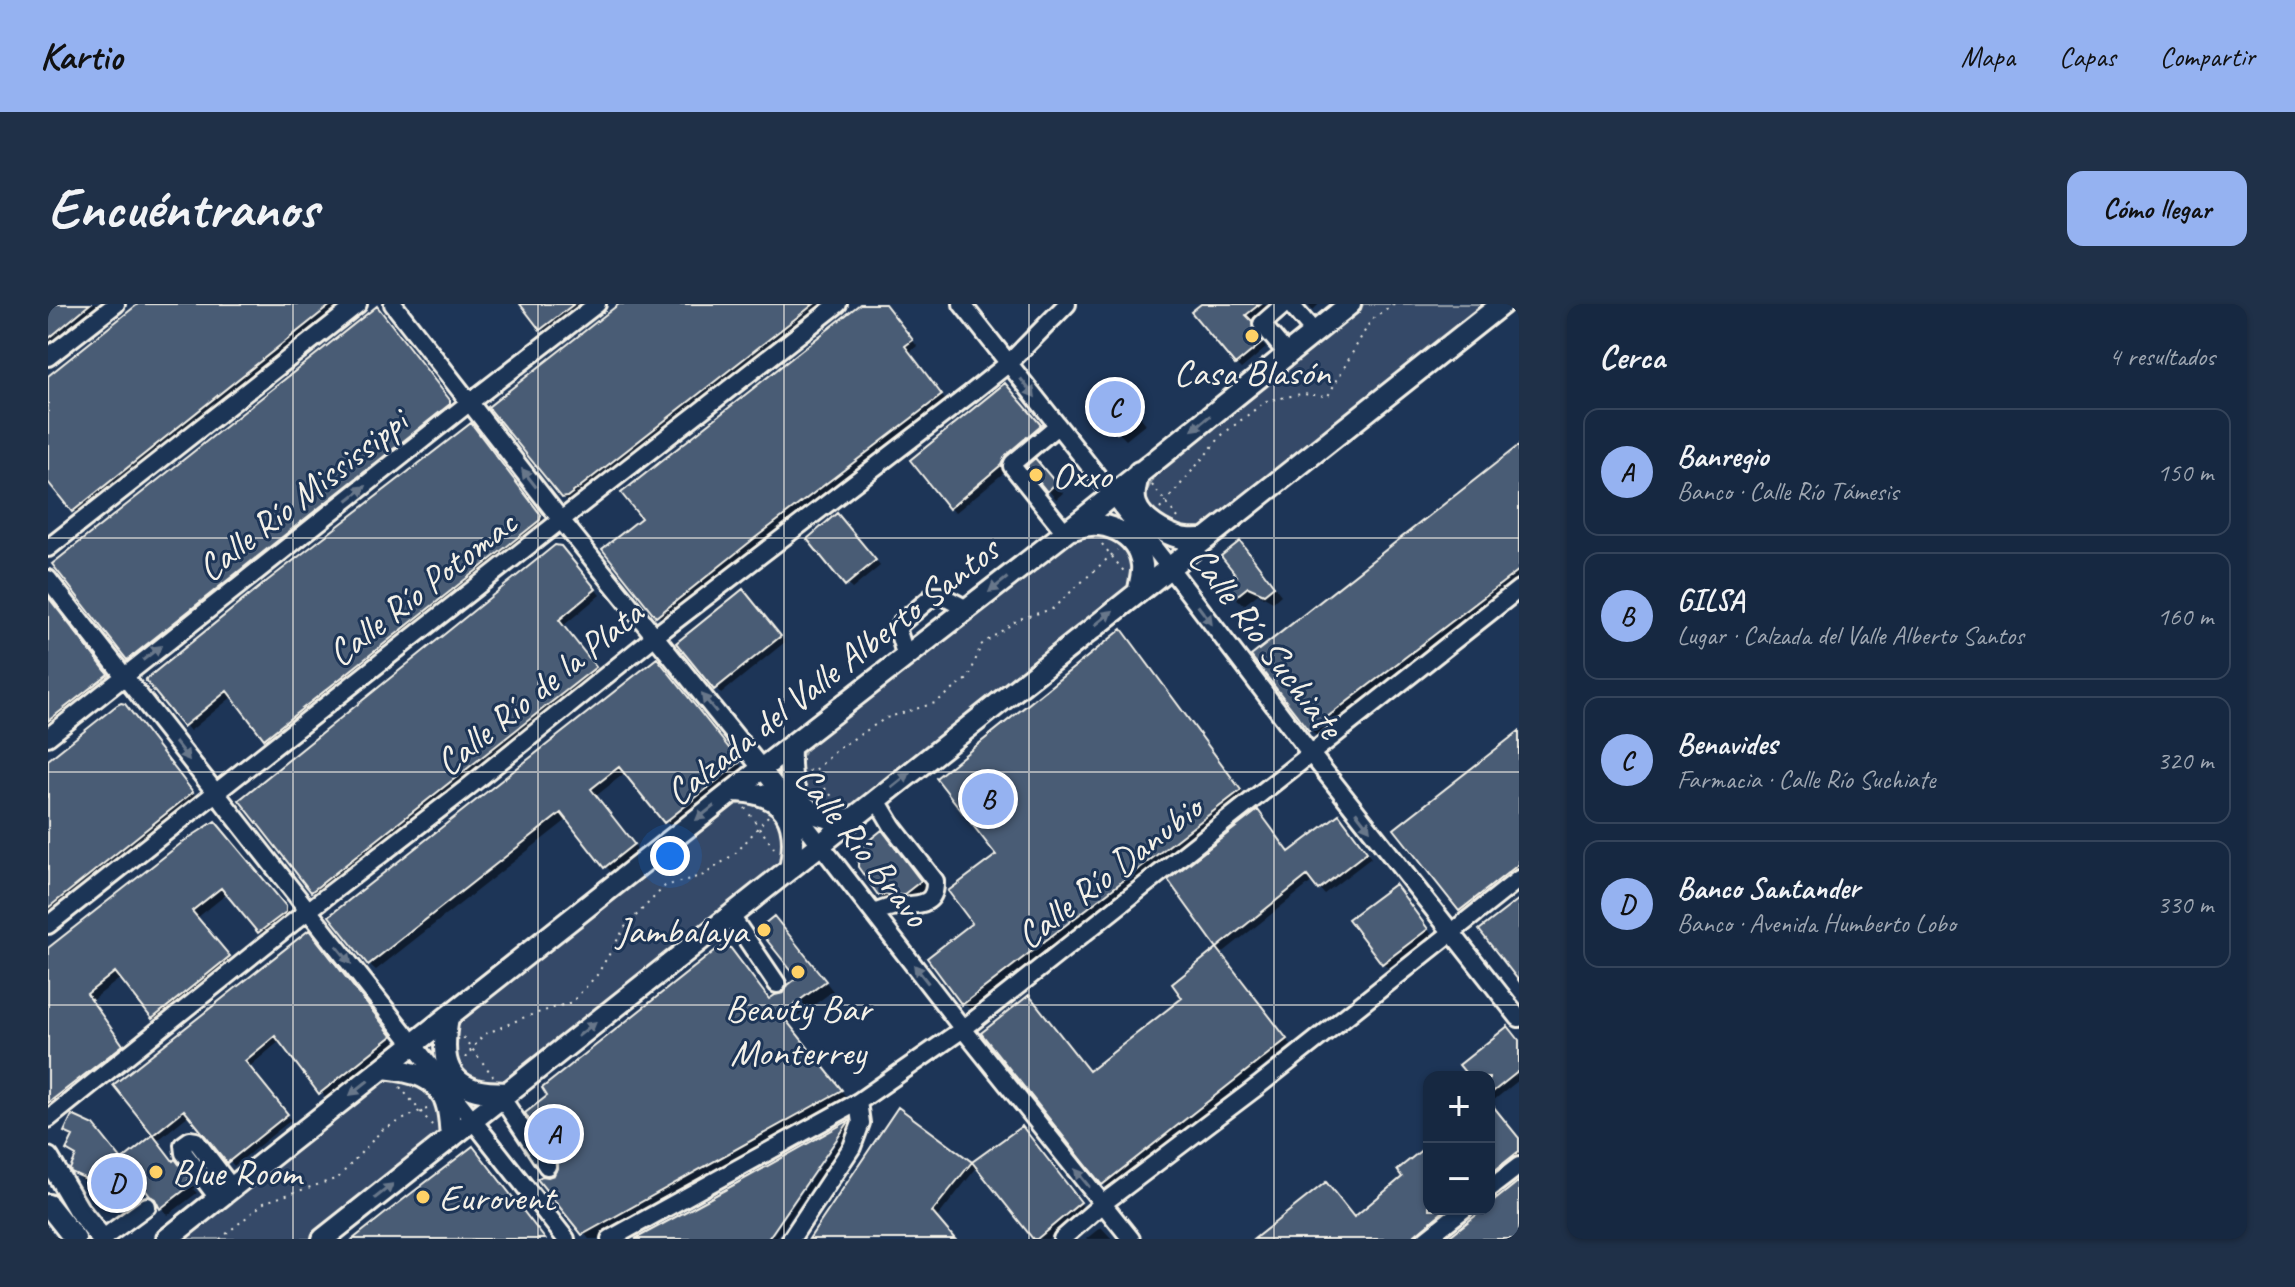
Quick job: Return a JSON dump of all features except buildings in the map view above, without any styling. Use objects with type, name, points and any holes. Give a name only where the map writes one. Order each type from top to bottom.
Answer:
[{"type":"main road","name":"Calzada del Valle Alberto Santos","points":[[167,1239],[1111,495],[1145,479],[1287,354],[1350,304]]},
{"type":"main road","points":[[323,1239],[877,800],[1135,586],[1169,567],[1206,539],[1502,304]]},
{"type":"main road","points":[[1145,479],[1135,490],[1136,505],[1149,520],[1163,531],[1182,539],[1206,539]]},
{"type":"main road","points":[[1065,532],[1098,524],[1115,528],[1129,538],[1138,551],[1142,566],[1135,586]]},
{"type":"main road","points":[[790,747],[787,798],[794,849],[790,869]]},
{"type":"main road","points":[[733,791],[787,798],[831,820],[852,819]]},
{"type":"main road","points":[[448,1017],[444,1054],[456,1079],[476,1091],[503,1095]]},
{"type":"main road","points":[[384,1068],[427,1078],[445,1097],[448,1140]]},
{"type":"main road","points":[[48,1158],[78,1209],[102,1239]]},
{"type":"main road","points":[[56,1222],[75,1239]]},
{"type":"street","points":[[48,357],[116,304]]},
{"type":"street","points":[[48,548],[358,304]]},
{"type":"street","name":"Calle Río Bravo","points":[[393,304],[1131,1239]]},
{"type":"street","name":"Calle Río Mississippi","points":[[48,737],[597,304]]},
{"type":"street","name":"Calle Río Potomac","points":[[48,925],[838,304]]},
{"type":"street","name":"Calle Río Suchiate","points":[[962,304],[1519,1018]]},
{"type":"street","name":"Calle Río de la Plata","points":[[48,1119],[655,636],[1009,363],[1067,304]]},
{"type":"street","points":[[1287,354],[1262,324],[1288,304],[1314,332]]},
{"type":"street","points":[[1057,426],[1012,466],[1065,532]]},
{"type":"street","points":[[48,579],[566,1239]]},
{"type":"street","name":"Calle Río Danubio","points":[[610,1239],[858,1102],[963,1029],[1519,589]]},
{"type":"street","points":[[906,657],[898,631],[900,624],[933,596],[942,596],[967,609]]},
{"type":"street","points":[[874,913],[892,907],[922,904],[933,897],[935,889],[935,881],[893,827],[877,800]]},
{"type":"street","points":[[1062,1239],[1102,1204],[1258,1086],[1519,879]]},
{"type":"street","points":[[731,916],[777,984]]},
{"type":"street","points":[[503,1095],[547,1166]]},
{"type":"street","points":[[791,1239],[852,1147],[861,1123],[858,1102]]},
{"type":"street","points":[[1495,1184],[1519,1166]]},
{"type":"street","points":[[102,1239],[147,1206]]},
{"type":"street","points":[[1426,1239],[1456,1215]]},
{"type":"path","points":[[1149,520],[1223,434],[1266,401],[1301,394],[1328,396],[1371,320],[1395,304]]},
{"type":"path","points":[[1145,479],[1181,522]]},
{"type":"path","points":[[1097,537],[1135,586]]},
{"type":"path","points":[[456,1079],[463,1060],[483,1035],[572,1002],[597,975],[625,927],[665,886],[704,875],[737,852],[758,827],[839,748],[886,718],[935,703],[969,678],[981,645],[1019,619],[1052,609],[1129,538]]},
{"type":"path","points":[[790,747],[852,819]]},
{"type":"path","points":[[733,791],[774,848]]},
{"type":"path","points":[[448,1017],[503,1095]]},
{"type":"path","points":[[384,1068],[448,1140]]},
{"type":"path","points":[[220,1239],[265,1202],[338,1178],[382,1130],[433,1107],[445,1097]]},
{"type":"shaded area","points":[[1364,304],[1491,304],[1205,534],[1182,535],[1148,510],[1146,492],[1157,473]]},
{"type":"shaded area","points":[[1081,530],[1127,538],[1139,578],[1125,598],[851,813],[807,804],[797,764],[810,743]]},
{"type":"shaded area","points":[[754,802],[773,811],[787,829],[783,869],[510,1084],[485,1086],[464,1078],[453,1063],[449,1042],[457,1021],[731,805]]},
{"type":"shaded area","points":[[406,1075],[430,1084],[446,1131],[429,1149],[312,1239],[186,1239],[381,1081]]},
{"type":"place","name":"Casa Blasón","points":[[1252,336]]},
{"type":"place","name":"Benavides","points":[[1115,407]]},
{"type":"place","name":"Oxxo","points":[[1036,475]]},
{"type":"place","name":"GILSA","points":[[988,799]]},
{"type":"place","name":"Jambalaya","points":[[764,930]]},
{"type":"place","name":"Beauty Bar Monterrey","points":[[798,972]]},
{"type":"place","name":"Banregio","points":[[554,1134]]},
{"type":"place","name":"Blue Room","points":[[156,1172]]},
{"type":"place","name":"Banco Santander","points":[[117,1183]]},
{"type":"place","name":"Eurovent","points":[[423,1197]]}]
